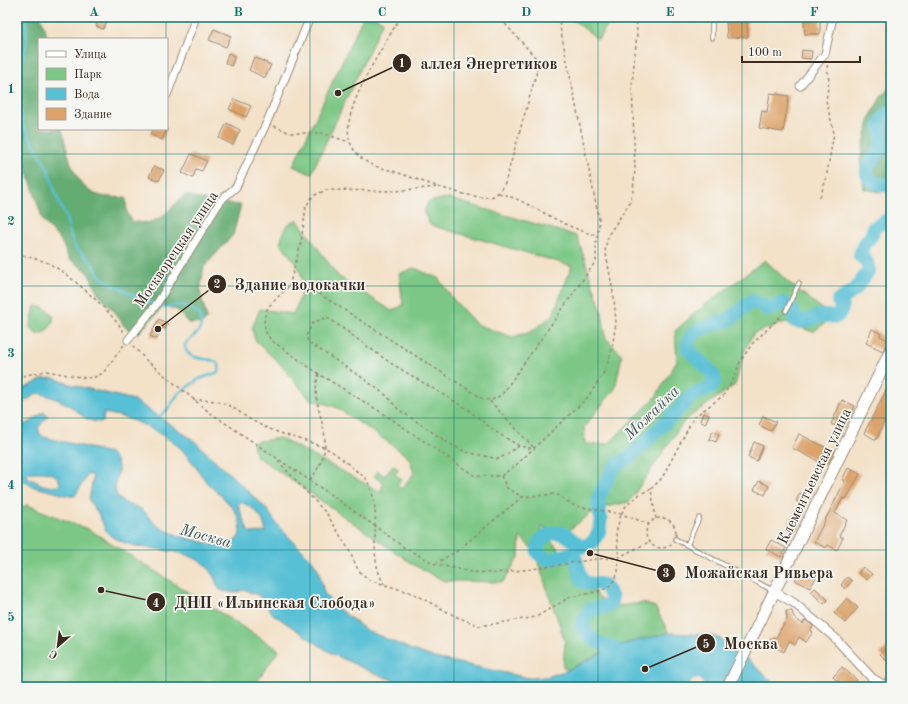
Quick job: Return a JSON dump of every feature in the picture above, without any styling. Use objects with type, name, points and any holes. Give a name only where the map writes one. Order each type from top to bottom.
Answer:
[{"type":"main road","name":"Клементьевская улица","points":[[728,687],[891,350]]},
{"type":"street","points":[[168,93],[196,17]]},
{"type":"street","name":"Москворецкая улица","points":[[128,340],[156,305],[221,200],[236,187],[267,122],[310,17]]},
{"type":"street","points":[[800,86],[825,54],[833,17]]},
{"type":"street","points":[[775,592],[794,603],[834,637],[872,678],[882,684],[891,685]]},
{"type":"lane","points":[[712,17],[712,38]]},
{"type":"lane","points":[[786,311],[799,283]]},
{"type":"lane","points":[[687,545],[699,518]]},
{"type":"lane","points":[[675,539],[775,592]]},
{"type":"path","points":[[400,17],[356,100],[349,118],[348,130],[350,142],[357,154],[370,164],[440,187],[483,197],[492,197],[499,193],[505,183],[537,71],[535,56],[499,17]]},
{"type":"path","points":[[490,401],[503,393],[596,261],[599,219],[558,17]]},
{"type":"path","points":[[440,187],[394,191],[326,190],[313,196],[306,206],[301,244],[289,286],[268,307],[264,318],[265,330],[271,340],[319,374],[384,414],[475,476],[500,476],[535,449],[588,397],[604,372],[611,354],[616,323],[614,298],[605,248],[609,234],[629,204],[633,191],[635,170],[632,84],[637,34],[636,17]]},
{"type":"path","points":[[820,197],[826,179],[834,133],[826,100],[828,81],[825,54]]},
{"type":"path","points":[[267,122],[290,133],[322,134],[350,142]]},
{"type":"path","points":[[499,193],[524,201],[577,229],[597,235]]},
{"type":"path","points":[[17,254],[45,262],[60,270],[106,310],[121,326],[128,340],[146,360],[193,400],[405,548],[435,564],[471,572],[495,573],[619,557],[649,542]]},
{"type":"path","points":[[289,286],[307,286],[314,289],[469,391],[483,399],[490,401],[535,449]]},
{"type":"path","points":[[275,458],[327,514],[349,550],[358,570],[369,580],[412,593],[472,624],[485,626],[536,617],[570,597],[607,588],[615,579],[618,572],[619,557],[616,533],[621,514],[640,494],[650,489],[662,478],[694,417],[723,396],[734,378],[740,362],[752,344],[786,311]]},
{"type":"path","points":[[519,446],[499,458],[466,452],[398,408],[387,396],[364,379],[308,342],[306,336],[313,323],[327,317],[389,362],[467,409],[496,432],[519,446],[535,449]]},
{"type":"path","points":[[17,377],[46,371],[86,378],[95,377],[103,373],[128,340]]},
{"type":"path","points":[[310,481],[318,470],[325,448],[325,433],[315,384],[319,374]]},
{"type":"path","points":[[193,400],[206,400],[225,404],[254,422],[275,432],[325,448],[366,479],[374,502],[376,564],[378,573],[385,584]]},
{"type":"path","points":[[500,476],[507,488],[522,497]]},
{"type":"path","points":[[650,489],[656,519]]},
{"type":"path","points":[[435,564],[457,551],[522,497],[556,494],[575,506],[621,514],[649,524]]},
{"type":"path","points":[[656,519],[665,519],[672,523],[676,530],[675,539],[670,546],[662,548],[654,546],[649,542],[646,532],[649,524],[656,519]]},
{"type":"green space","points":[[17,17],[41,17],[48,38],[38,38],[38,130],[62,130],[72,166],[81,183],[87,189],[95,194],[103,196],[126,198],[127,213],[133,222],[150,223],[163,216],[185,195],[212,202],[241,205],[233,235],[204,267],[200,291],[207,319],[202,324],[188,323],[177,310],[164,306],[138,334],[124,326],[115,312],[98,293],[87,271],[69,259],[61,241],[43,221],[23,157],[17,150]]},
{"type":"green space","points":[[363,17],[374,17],[383,21],[311,174],[293,166]]},
{"type":"green space","points":[[575,17],[605,17],[611,21],[598,39],[573,20]]},
{"type":"green space","points":[[891,86],[891,183],[881,192],[864,189],[860,160],[870,117],[881,97]]},
{"type":"green space","points":[[447,198],[577,236],[602,312],[606,338],[622,355],[615,389],[584,427],[585,444],[608,444],[655,398],[677,361],[675,331],[696,312],[765,260],[789,283],[833,317],[813,332],[786,322],[754,333],[744,352],[735,385],[685,420],[629,502],[596,509],[568,531],[540,527],[598,597],[617,606],[643,603],[655,607],[669,633],[613,647],[568,670],[563,667],[565,641],[534,551],[520,537],[519,557],[503,582],[444,581],[414,565],[255,455],[253,442],[280,438],[383,493],[381,488],[384,484],[374,476],[378,471],[384,476],[393,465],[399,470],[395,474],[402,480],[397,485],[401,489],[414,473],[409,458],[395,447],[336,407],[310,399],[278,362],[255,340],[252,328],[260,309],[293,314],[298,302],[301,292],[302,276],[294,261],[280,243],[286,226],[297,219],[338,276],[392,311],[403,305],[399,274],[414,268],[438,278],[453,299],[476,324],[512,337],[531,332],[553,315],[572,266],[430,225],[424,213],[428,202]]},
{"type":"green space","points":[[35,306],[46,309],[54,317],[51,326],[42,334],[36,334],[30,328]]},
{"type":"green space","points":[[27,505],[90,530],[279,650],[253,687],[17,687],[17,510]]},
{"type":"water","points":[[53,378],[73,385],[134,400],[192,439],[266,508],[279,527],[313,561],[319,571],[324,593],[336,607],[366,630],[412,650],[435,658],[529,678],[546,677],[568,670],[613,647],[639,640],[669,633],[709,635],[727,641],[778,687],[704,687],[704,683],[699,678],[693,680],[686,687],[412,687],[371,672],[331,653],[274,615],[258,595],[243,590],[235,593],[220,590],[211,571],[199,561],[188,555],[135,546],[111,536],[107,532],[99,515],[89,500],[93,477],[91,475],[88,474],[75,496],[31,486],[25,481],[17,480],[17,422],[21,424],[29,423],[45,412],[48,416],[38,428],[40,434],[44,437],[110,453],[118,465],[115,484],[117,495],[125,503],[141,509],[158,526],[180,536],[220,546],[235,541],[239,536],[240,524],[235,511],[228,502],[208,484],[180,448],[172,441],[147,426],[133,420],[104,413],[103,422],[89,420],[65,403],[38,393],[17,406],[17,392],[43,379]],"holes":[[[31,472],[45,472],[53,474],[59,480],[60,485],[52,487],[38,483],[26,475]],[[241,502],[258,513],[263,521],[266,532],[250,533],[248,531],[238,505]]]},
{"type":"building","points":[[99,18],[107,21],[103,29],[96,26]]},
{"type":"building","points":[[726,18],[747,18],[748,37],[727,38]]},
{"type":"building","points":[[820,19],[820,34],[805,34],[804,20]]},
{"type":"building","points":[[214,29],[231,36],[226,47],[209,40]]},
{"type":"building","points":[[802,50],[812,51],[811,59],[801,58]]},
{"type":"building","points":[[228,53],[235,56],[231,66],[225,63]]},
{"type":"building","points":[[254,57],[271,65],[265,78],[249,70]]},
{"type":"building","points":[[770,93],[789,96],[783,132],[759,128],[762,111],[767,112]]},
{"type":"building","points":[[234,99],[251,106],[246,117],[229,109]]},
{"type":"building","points":[[227,123],[240,130],[233,145],[219,138]]},
{"type":"building","points":[[152,130],[167,130],[162,140],[150,134]]},
{"type":"building","points":[[191,154],[207,161],[202,171],[196,169],[193,178],[182,173]]},
{"type":"building","points":[[154,166],[164,170],[159,181],[149,177]]},
{"type":"building","points":[[159,319],[168,324],[165,329],[162,328],[157,339],[150,336]]},
{"type":"building","points":[[872,329],[881,334],[880,336],[888,340],[883,351],[866,343]]},
{"type":"building","points":[[891,381],[891,408],[876,440],[864,433]]},
{"type":"building","points":[[842,400],[855,406],[843,430],[831,424]]},
{"type":"building","points":[[703,413],[709,415],[705,424],[700,421]]},
{"type":"building","points":[[763,416],[776,422],[771,431],[759,425]]},
{"type":"building","points":[[713,431],[719,434],[716,442],[709,439]]},
{"type":"building","points":[[799,434],[833,451],[826,465],[792,448]]},
{"type":"building","points":[[754,442],[763,446],[757,461],[748,457]]},
{"type":"building","points":[[848,468],[860,474],[846,499],[843,498],[835,513],[847,520],[839,536],[843,538],[837,550],[828,545],[826,548],[814,542],[845,481],[842,480]]},
{"type":"building","points":[[759,481],[769,486],[765,495],[754,490]]},
{"type":"building","points":[[800,493],[810,497],[806,505],[796,501]]},
{"type":"building","points":[[792,516],[799,520],[793,533],[786,529]]},
{"type":"building","points":[[771,540],[786,548],[781,557],[766,549]]},
{"type":"building","points":[[863,567],[872,574],[867,580],[858,573]]},
{"type":"building","points":[[802,568],[817,576],[810,588],[795,580]]},
{"type":"building","points":[[847,577],[852,581],[845,589],[841,585]]},
{"type":"building","points":[[815,588],[828,600],[824,604],[811,592]]},
{"type":"building","points":[[847,598],[858,608],[845,623],[834,613]]},
{"type":"building","points":[[786,611],[792,611],[794,618],[803,624],[805,620],[810,623],[813,626],[811,630],[813,632],[806,642],[799,637],[795,645],[789,641],[784,652],[768,644],[772,637],[775,639],[787,619]]},
{"type":"building","points":[[891,643],[891,665],[880,654]]},
{"type":"building","points":[[842,667],[857,680],[850,687],[844,687],[833,677]]},
{"type":"waterway","points":[[26,17],[27,41],[18,83],[22,123],[48,169],[59,203],[66,216],[69,232],[75,247],[91,262],[101,277],[112,284],[156,305],[165,307],[184,305],[199,313],[201,322],[200,329],[185,344],[185,349],[193,357],[214,361],[219,366],[219,372],[199,379],[179,393],[167,410],[159,417]]},
{"type":"waterway","name":"Можайка","points":[[891,112],[887,114],[881,122],[881,147],[867,170],[867,175],[873,181],[882,185],[891,186]]},
{"type":"waterway","name":"Можайка","points":[[618,664],[613,647],[604,645],[594,640],[586,633],[582,624],[590,609],[605,607],[611,602],[612,598],[605,585],[582,581],[576,559],[568,554],[553,560],[543,557],[538,553],[539,543],[545,536],[554,533],[564,534],[583,547],[593,542],[599,532],[601,518],[598,507],[599,496],[614,467],[631,456],[693,395],[712,387],[715,380],[711,372],[688,349],[688,341],[697,331],[733,317],[752,301],[763,305],[768,310],[783,303],[789,306],[793,312],[795,321],[799,322],[821,316],[838,316],[842,308],[838,301],[855,290],[869,270],[867,262],[860,255],[864,244],[872,235],[873,228],[891,218]]},
{"type":"place","name":"аллея Энергетиков","points":[[338,93]]},
{"type":"place","name":"Здание водокачки","points":[[158,329]]},
{"type":"place","name":"Можайская Ривьера","points":[[590,553]]},
{"type":"place","name":"ДНП «Ильинская Слобода»","points":[[101,590]]},
{"type":"place","name":"Москва","points":[[645,669]]}]
